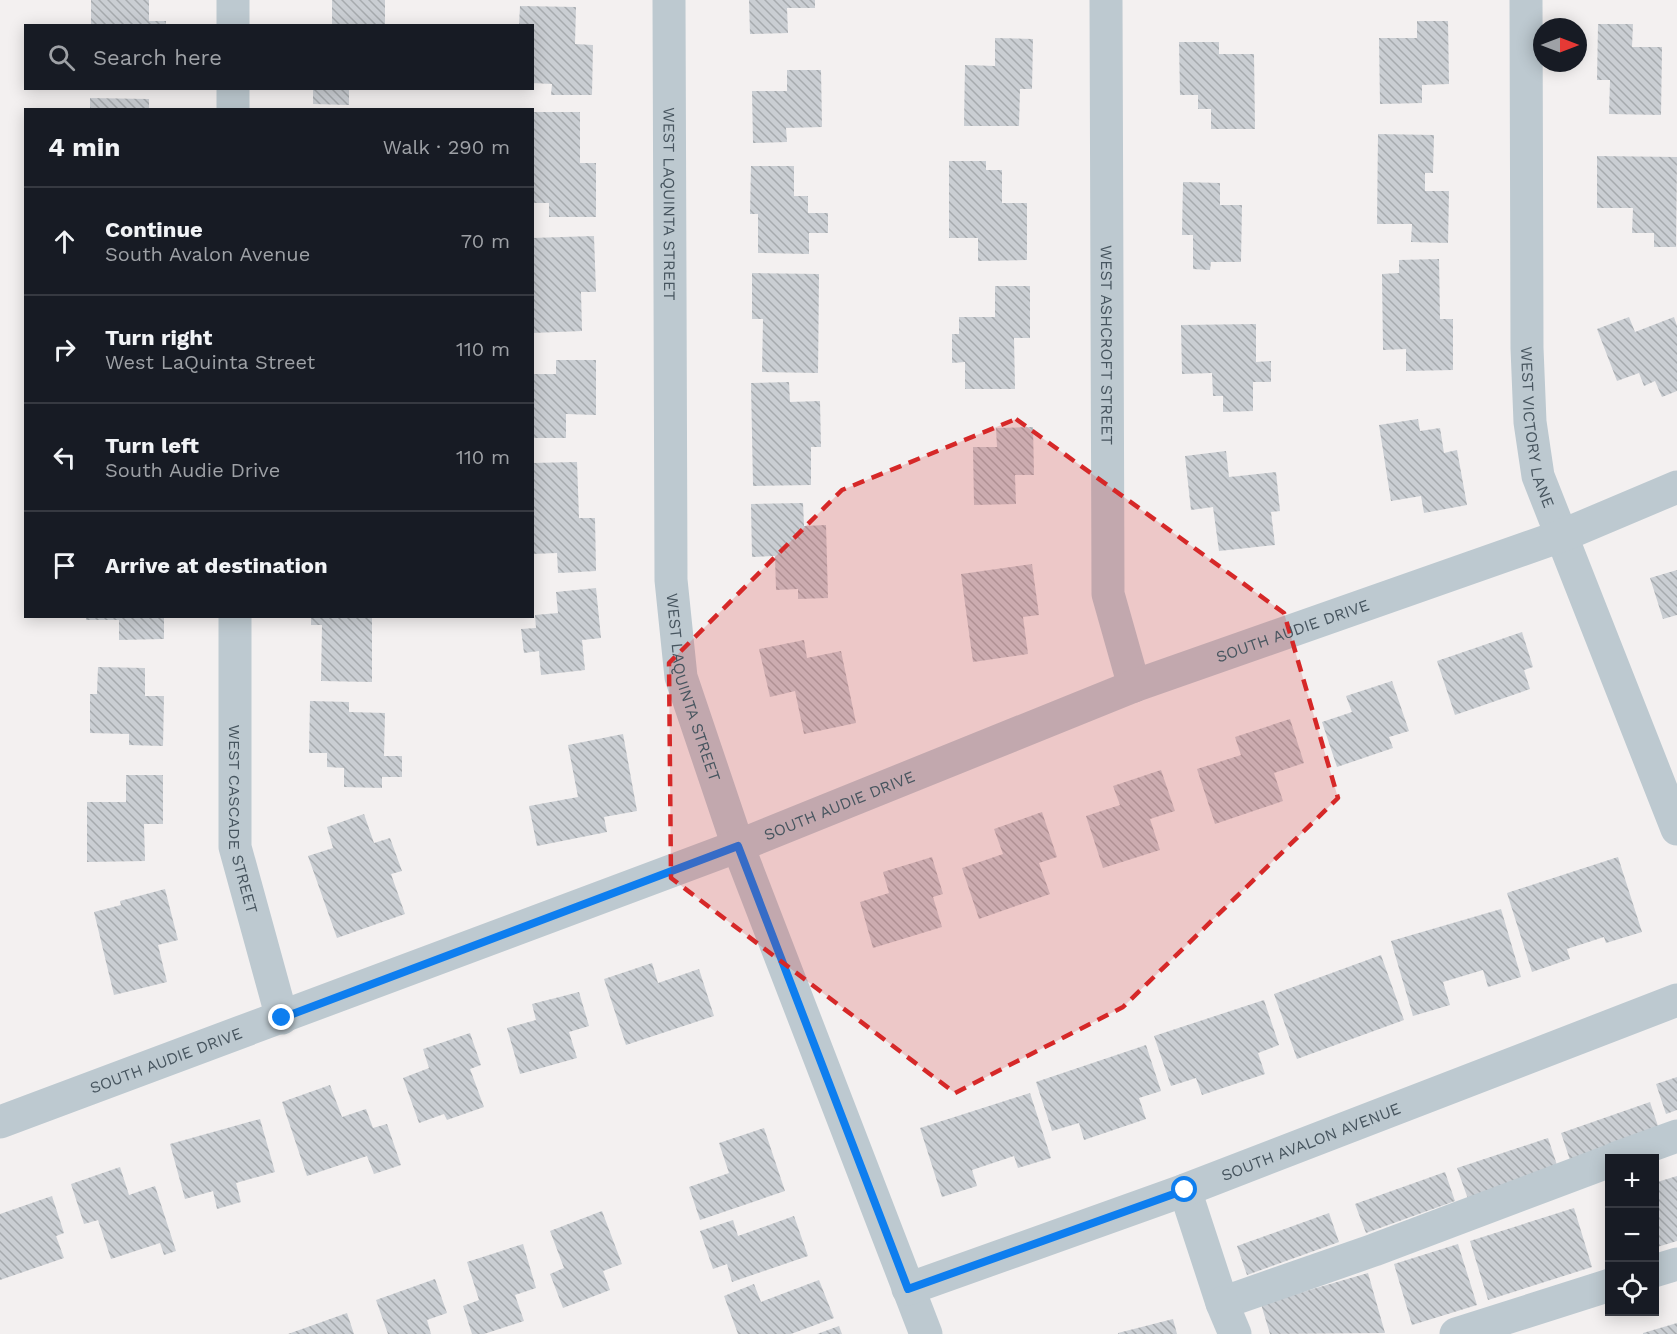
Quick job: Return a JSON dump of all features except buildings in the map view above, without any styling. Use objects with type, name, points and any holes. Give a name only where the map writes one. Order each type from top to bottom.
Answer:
[{"type":"street","points":[[233,0],[233,24]]},
{"type":"street","name":"WEST LAQUINTA STREET","points":[[669,0],[671,580],[681,677],[738,846],[926,1334]]},
{"type":"street","name":"WEST ASHCROFT STREET","points":[[1106,0],[1108,594],[1134,686]]},
{"type":"street","name":"WEST VICTORY LANE","points":[[1526,0],[1527,348],[1530,422],[1538,476],[1677,829]]},
{"type":"street","points":[[233,90],[233,108]]},
{"type":"street","name":"SOUTH AUDIE DRIVE","points":[[0,1122],[738,846],[1134,686],[1561,537],[1677,487]]},
{"type":"street","name":"WEST CASCADE STREET","points":[[235,618],[235,847],[282,1018]]},
{"type":"street","name":"SOUTH AVALON AVENUE","points":[[908,1289],[1185,1190],[1677,1000]]},
{"type":"street","points":[[1627,1154],[1677,1136]]},
{"type":"street","points":[[1222,1303],[1374,1250],[1605,1163]]},
{"type":"street","points":[[1185,1190],[1222,1303],[1235,1334]]},
{"type":"street","points":[[1659,1269],[1677,1264]]},
{"type":"street","points":[[1456,1334],[1605,1288]]},
{"type":"highlighted area","points":[[1016,419],[1284,613],[1338,798],[1123,1007],[955,1093],[671,878],[669,663],[842,490]]},
{"type":"route","points":[[282,1018],[738,846],[908,1289],[1185,1190]]}]
